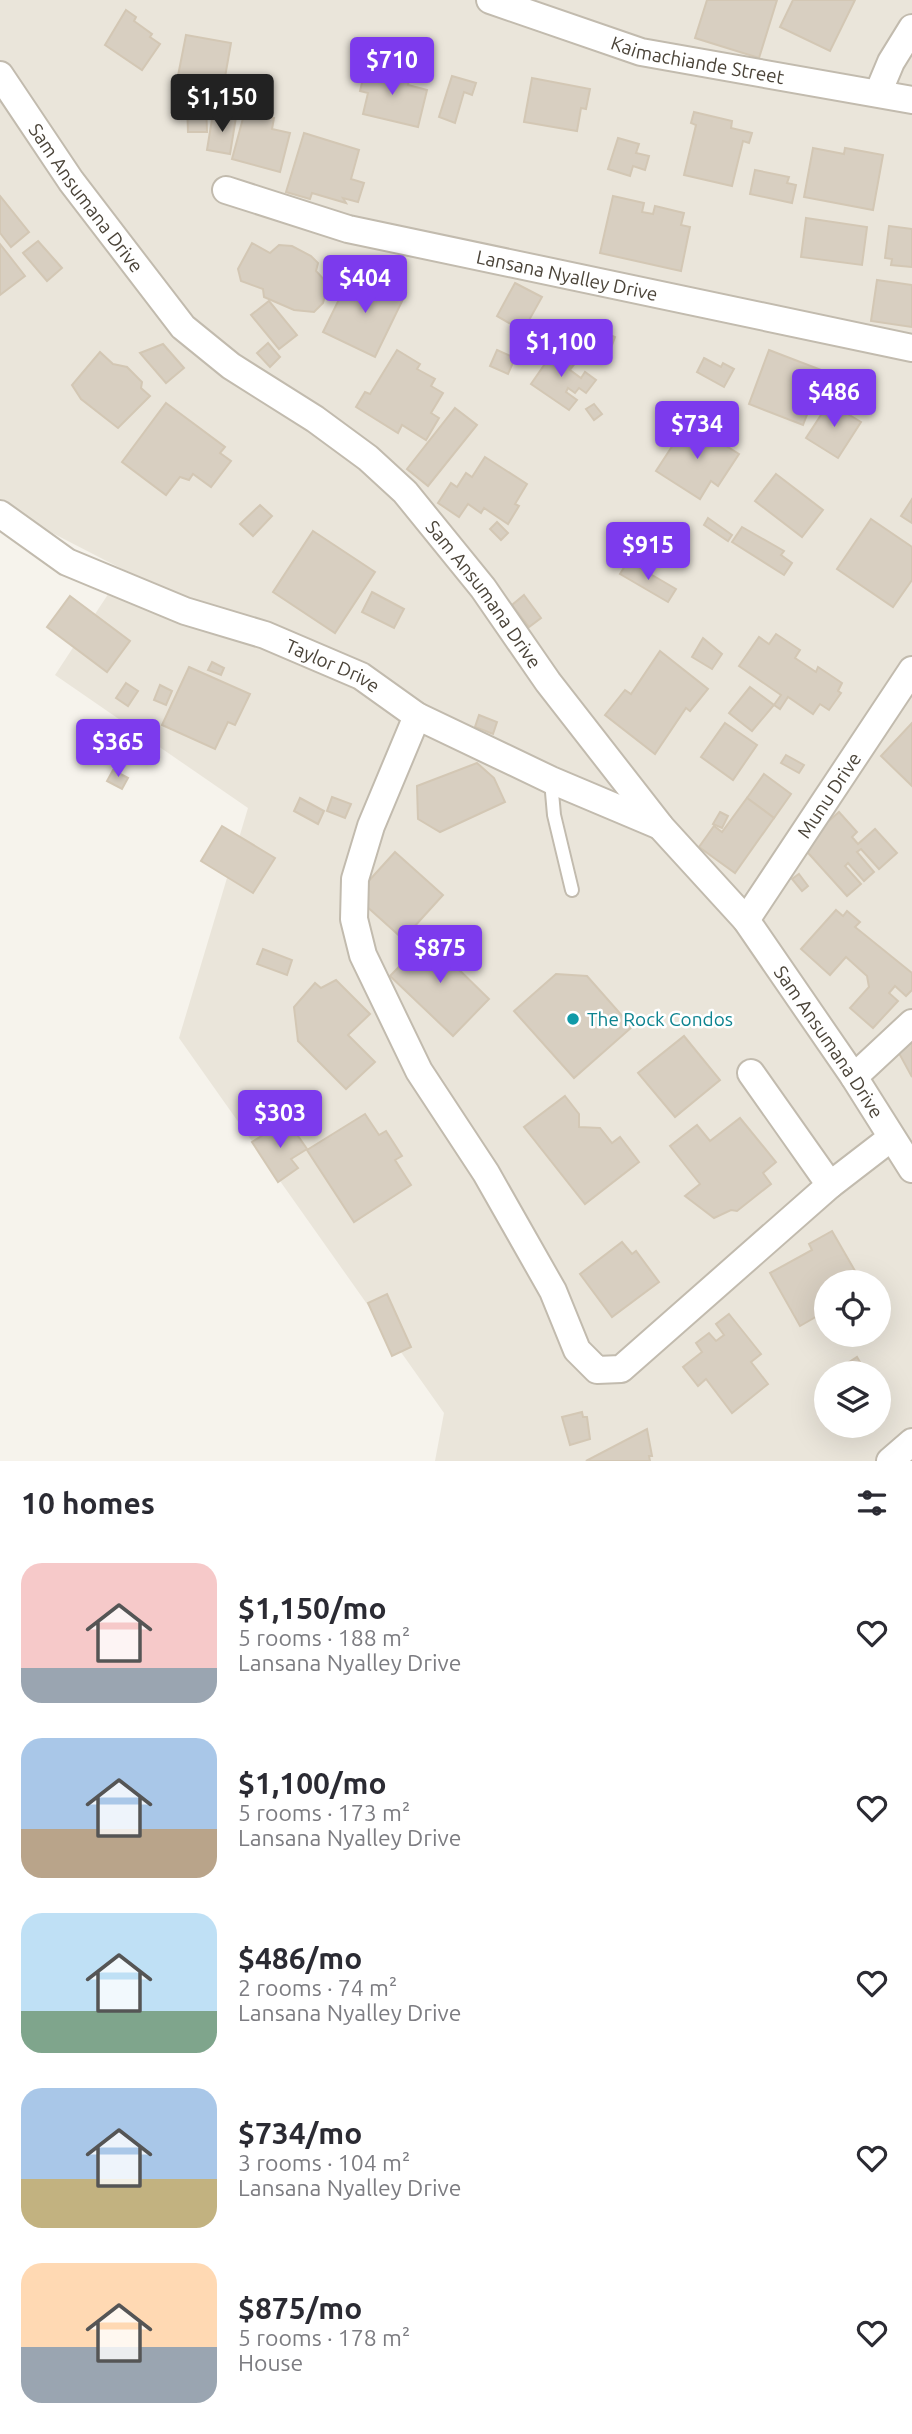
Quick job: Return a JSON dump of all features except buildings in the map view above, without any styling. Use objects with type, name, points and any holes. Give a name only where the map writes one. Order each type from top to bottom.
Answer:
[{"type":"street","name":"Kaimachiande Street","points":[[490,0],[641,52],[912,100]]},
{"type":"street","points":[[878,93],[891,62],[912,27]]},
{"type":"street","name":"Sam Ansumana Drive","points":[[0,75],[71,181],[183,327],[230,366],[315,419],[368,458],[405,492],[483,588],[548,682],[661,827],[746,920],[854,1077],[912,1169]]},
{"type":"street","name":"Lansana Nyalley Drive","points":[[226,190],[348,229],[912,348]]},
{"type":"street","name":"Taylor Drive","points":[[0,514],[67,562],[185,611],[265,635],[361,676],[417,716],[551,780],[661,827]]},
{"type":"street","name":"Munu Drive","points":[[746,920],[912,670]]},
{"type":"street","points":[[417,716],[371,826],[355,879],[354,919],[363,955],[419,1071],[486,1172],[553,1291],[577,1350],[587,1363],[602,1371],[621,1369],[830,1185],[891,1138]]},
{"type":"street","points":[[854,1077],[912,1023]]},
{"type":"street","points":[[751,1073],[830,1185]]},
{"type":"street","points":[[890,1461],[912,1442]]},
{"type":"lane","points":[[551,780],[554,815],[572,890]]},
{"type":"shaded area","points":[[0,0],[912,0],[912,1461],[435,1461],[444,1413],[179,1038],[248,808],[55,675],[124,570],[0,506]]},
{"type":"place","name":"The Rock Condos","points":[[573,1019]]}]
